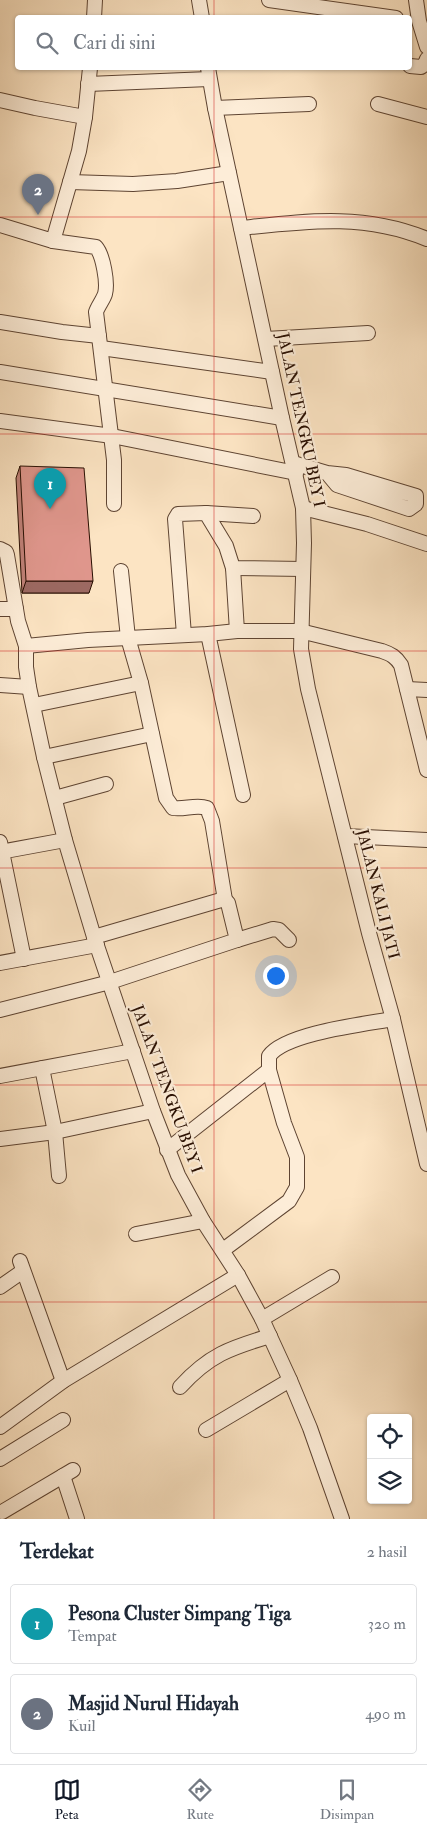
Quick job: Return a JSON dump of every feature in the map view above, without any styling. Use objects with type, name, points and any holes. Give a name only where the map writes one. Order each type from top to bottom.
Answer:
[{"type":"street","points":[[94,15],[95,0]]},
{"type":"street","points":[[199,0],[202,15]]},
{"type":"street","points":[[269,0],[375,15]]},
{"type":"street","points":[[416,0],[414,20],[427,47]]},
{"type":"street","points":[[412,66],[421,67],[427,59]]},
{"type":"street","points":[[54,241],[79,151],[90,70]]},
{"type":"street","points":[[88,84],[208,73]]},
{"type":"street","name":"JALAN TENGKU BEY I","points":[[208,73],[303,508],[300,631]]},
{"type":"street","points":[[0,100],[85,117]]},
{"type":"street","points":[[215,108],[309,104]]},
{"type":"street","points":[[378,104],[427,117]]},
{"type":"street","points":[[70,182],[133,184],[177,181],[230,172]]},
{"type":"street","points":[[241,228],[298,222],[346,220],[378,224],[427,239]]},
{"type":"street","points":[[0,225],[54,241],[96,247],[101,252],[104,267],[105,293],[96,312],[112,436],[114,504]]},
{"type":"street","points":[[0,322],[62,332],[100,342],[272,372]]},
{"type":"street","points":[[266,339],[368,333]]},
{"type":"street","points":[[0,372],[282,418]]},
{"type":"street","points":[[0,421],[112,436],[295,468],[346,474],[416,496],[416,504],[409,509],[337,486],[327,473]]},
{"type":"street","points":[[303,508],[367,524],[427,544]]},
{"type":"street","points":[[206,513],[226,546],[233,568],[237,631]]},
{"type":"street","points":[[184,635],[175,519],[178,514],[206,513],[253,516]]},
{"type":"street","name":"JALAN TENGKU BEY I","points":[[0,549],[6,552],[14,567],[16,609],[26,646],[29,687],[65,840],[96,941],[167,1150],[203,1221],[223,1250],[262,1319],[290,1380],[342,1519]]},
{"type":"street","points":[[233,568],[303,569]]},
{"type":"street","points":[[121,571],[128,638],[141,683],[166,798],[173,808],[202,806],[207,808],[212,821],[226,900],[237,940]]},
{"type":"street","points":[[0,609],[16,609]]},
{"type":"street","points":[[26,646],[237,631],[300,631],[391,654],[401,665],[427,770]]},
{"type":"street","name":"JALAN KALI JATI","points":[[300,631],[300,650],[308,689],[369,933],[393,1019],[427,1162]]},
{"type":"street","points":[[208,634],[243,795]]},
{"type":"street","points":[[34,705],[141,683]]},
{"type":"street","points":[[0,686],[29,687]]},
{"type":"street","points":[[408,689],[427,690]]},
{"type":"street","points":[[44,757],[152,734]]},
{"type":"street","points":[[55,798],[106,784]]},
{"type":"street","points":[[345,836],[427,840]]},
{"type":"street","points":[[24,959],[1,849],[65,840]]},
{"type":"street","points":[[0,963],[96,941],[208,903],[226,900]]},
{"type":"street","points":[[0,1010],[110,982],[273,930],[278,930],[289,940]]},
{"type":"street","points":[[223,1250],[289,1201],[297,1187],[296,1157],[268,1070],[267,1062],[272,1052],[290,1042],[325,1032],[393,1019]]},
{"type":"street","points":[[0,1076],[133,1052]]},
{"type":"street","points":[[42,1068],[56,1132],[59,1176]]},
{"type":"street","points":[[167,1150],[268,1070]]},
{"type":"street","points":[[0,1139],[56,1132],[153,1110]]},
{"type":"street","points":[[136,1234],[203,1221]]},
{"type":"street","points":[[0,1287],[22,1266],[63,1381]]},
{"type":"street","points":[[0,1427],[63,1381],[238,1276]]},
{"type":"street","points":[[262,1319],[332,1277]]},
{"type":"street","points":[[180,1387],[216,1355],[270,1336]]},
{"type":"street","points":[[206,1430],[290,1380]]},
{"type":"street","points":[[0,1459],[63,1420]]},
{"type":"street","points":[[2,1512],[68,1473],[77,1519]]},
{"type":"building","points":[[20,466],[84,468],[93,581],[26,581]]},
{"type":"place","name":"Masjid Nurul Hidayah","points":[[38,215]]},
{"type":"place","name":"Pesona Cluster Simpang Tiga","points":[[50,509]]}]
